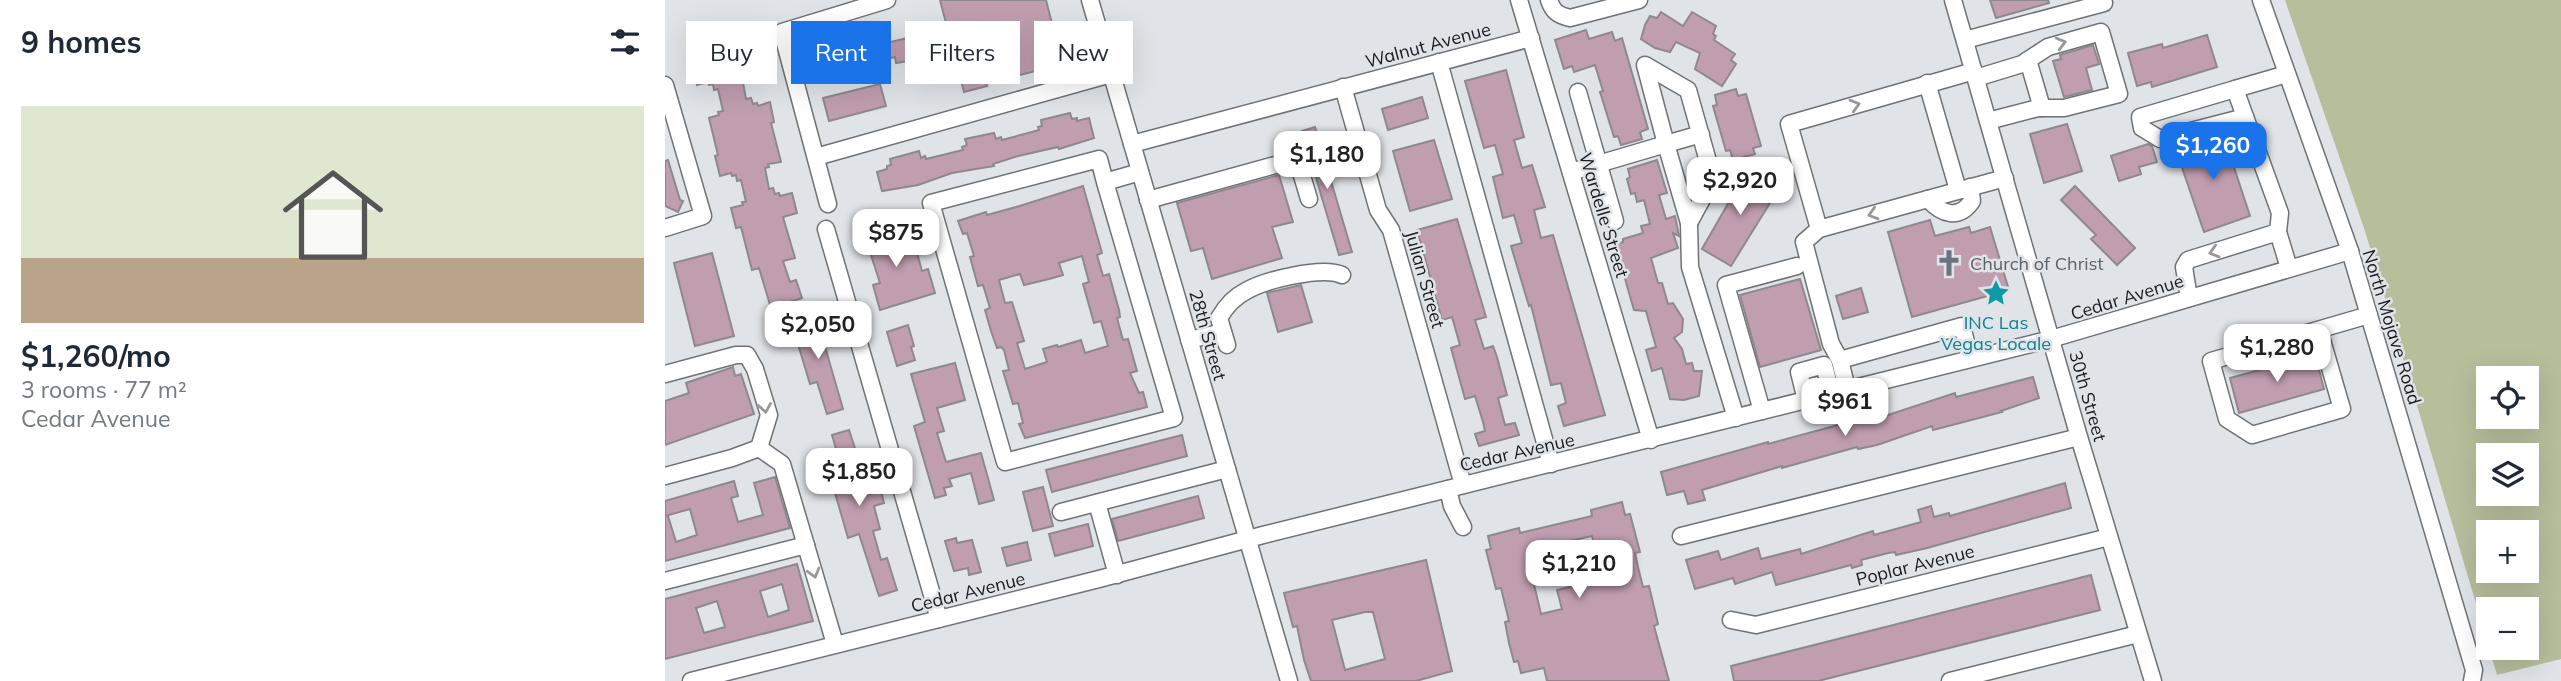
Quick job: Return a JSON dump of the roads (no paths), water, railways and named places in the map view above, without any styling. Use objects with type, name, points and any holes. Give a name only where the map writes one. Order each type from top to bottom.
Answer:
[{"type":"street","points":[[828,204],[782,32],[887,0]]},
{"type":"street","name":"28th Street","points":[[1090,0],[1096,21]]},
{"type":"street","name":"Wardelle Street","points":[[1519,0],[1651,440]]},
{"type":"street","points":[[1549,0],[1552,9],[1559,15],[1570,18],[1639,0]]},
{"type":"street","name":"30th Street","points":[[1954,0],[2079,437],[2153,681]]},
{"type":"street","name":"North Mojave Road","points":[[2261,0],[2350,251],[2477,677]]},
{"type":"street","points":[[1965,40],[2103,3]]},
{"type":"street","points":[[1819,229],[1789,124],[1927,83],[2022,64],[2048,47],[2101,32],[2119,94],[2064,108],[2042,108],[1989,121]]},
{"type":"street","name":"Walnut Avenue","points":[[1132,144],[1531,38]]},
{"type":"street","points":[[2028,60],[2042,108]]},
{"type":"street","points":[[1439,62],[1551,464]]},
{"type":"street","points":[[1689,223],[1713,179],[1688,90],[1645,65],[1689,223],[1690,267],[1736,418]]},
{"type":"street","points":[[2245,117],[2160,139],[2143,128],[2140,117],[2287,74]]},
{"type":"street","points":[[1839,391],[1840,360],[1831,344],[1804,242],[1819,229],[1928,199],[1946,213],[1956,214],[1966,209],[1972,201],[1964,189],[1927,83]]},
{"type":"street","points":[[816,157],[1079,84]]},
{"type":"street","name":"28th Street","points":[[1114,84],[1289,681]]},
{"type":"street","points":[[665,85],[703,216],[665,228]]},
{"type":"street","name":"Julian Street","points":[[1343,88],[1378,209],[1391,230],[1455,487],[1452,506],[1463,527]]},
{"type":"street","points":[[2235,89],[2280,213],[2278,232],[2289,268]]},
{"type":"street","points":[[1578,92],[1615,221]]},
{"type":"street","points":[[1571,172],[1700,134]]},
{"type":"street","points":[[1099,159],[1105,182],[1174,418],[1005,462],[931,203],[1099,159]]},
{"type":"street","points":[[1148,200],[1297,159],[1309,199]]},
{"type":"street","points":[[1105,182],[1140,172]]},
{"type":"street","points":[[1964,189],[2005,178]]},
{"type":"street","points":[[826,229],[939,619]]},
{"type":"street","points":[[2189,298],[2184,267],[2188,260],[2278,232]]},
{"type":"street","name":"Cedar Avenue","points":[[691,681],[1117,575],[1247,539],[2051,339],[2350,251]]},
{"type":"street","points":[[1762,411],[1726,285],[1797,266]]},
{"type":"street","points":[[1189,340],[1225,338],[1219,318],[1229,304],[1248,290],[1300,275],[1327,271],[1342,275]]},
{"type":"street","points":[[2319,330],[2342,409],[2252,435],[2227,419],[2211,361],[2369,315]]},
{"type":"street","points":[[1840,360],[1962,326],[1970,358]]},
{"type":"street","points":[[665,373],[736,355],[747,355],[755,369],[769,415],[759,448]]},
{"type":"street","points":[[1806,400],[1799,372],[1824,365],[1839,391]]},
{"type":"street","points":[[1681,536],[2079,437]]},
{"type":"street","points":[[665,476],[759,448]]},
{"type":"street","points":[[759,448],[782,464],[835,644]]},
{"type":"street","points":[[1061,512],[1227,469]]},
{"type":"street","points":[[1097,503],[1117,575]]},
{"type":"street","name":"Poplar Avenue","points":[[1731,620],[1756,625],[2109,537]]},
{"type":"street","points":[[665,581],[806,545]]},
{"type":"street","points":[[1950,681],[2138,634]]},
{"type":"place","name":"Church of Christ","points":[[1949,263]]},
{"type":"place","name":"INC Las Vegas Locale","points":[[1996,293]]}]
